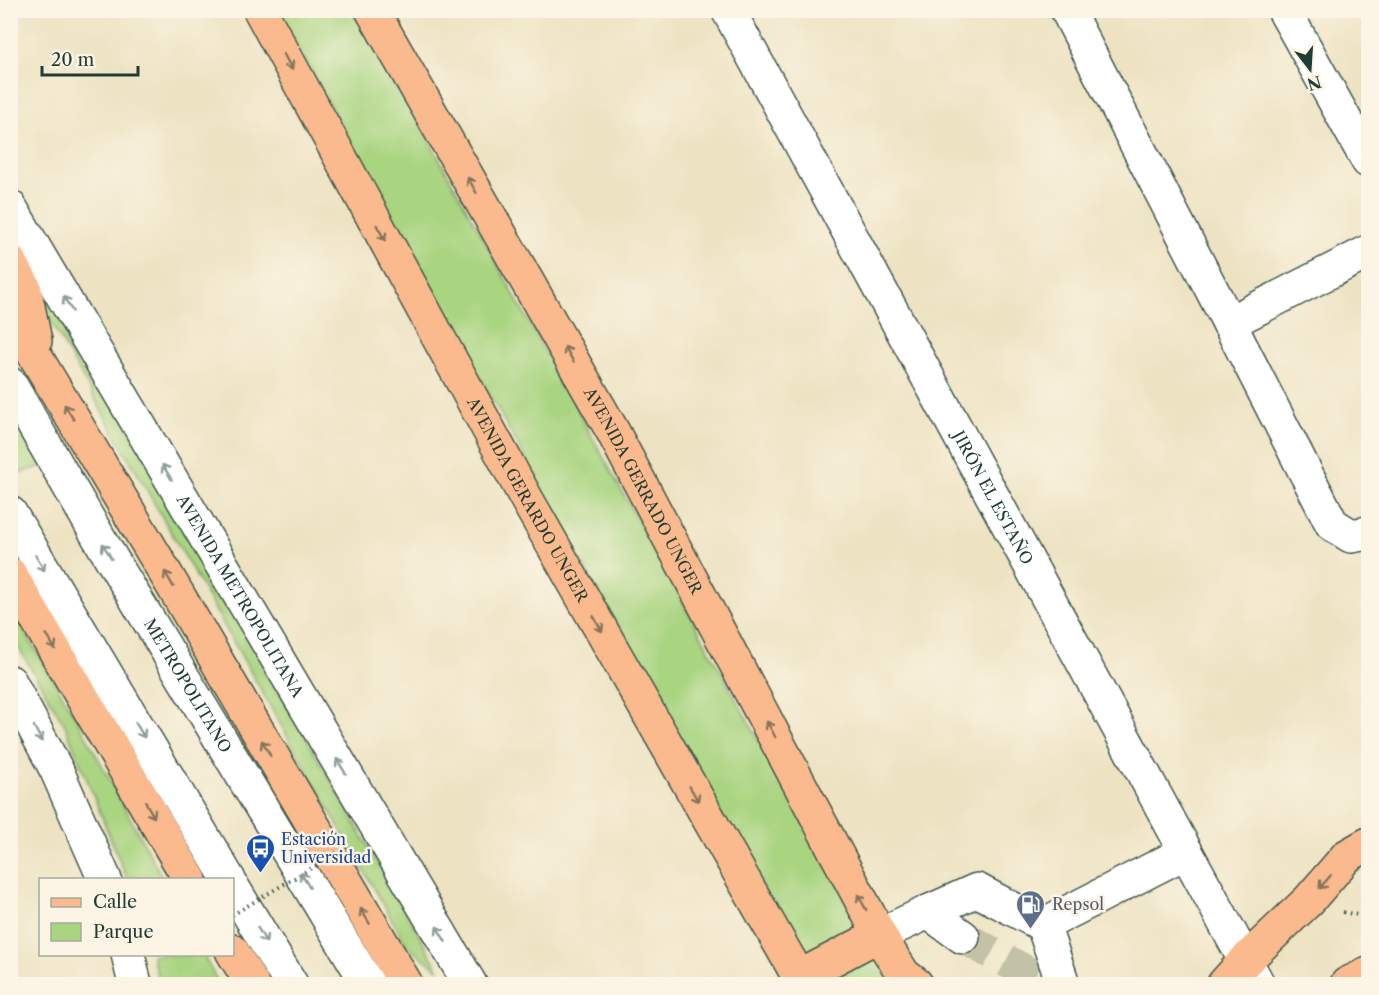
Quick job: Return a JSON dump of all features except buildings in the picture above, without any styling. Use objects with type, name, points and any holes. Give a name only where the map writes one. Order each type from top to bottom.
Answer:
[{"type":"main road","name":"AVENIDA GERARDO UNGER","points":[[260,10],[526,498],[801,981]]},
{"type":"main road","name":"AVENIDA GERRADO UNGER","points":[[372,10],[612,430],[879,935],[909,981]]},
{"type":"main road","points":[[10,262],[24,286],[40,363]]},
{"type":"main road","points":[[10,314],[160,564],[406,984]]},
{"type":"main road","points":[[10,574],[189,878]]},
{"type":"main road","points":[[1242,977],[1347,856],[1368,844]]},
{"type":"main road","points":[[801,981],[879,935]]},
{"type":"main road","points":[[234,954],[252,984]]},
{"type":"main road","points":[[1347,984],[1368,974]]},
{"type":"street","name":"JIRÓN EL ESTAÑO","points":[[728,10],[1186,852],[1242,977]]},
{"type":"street","points":[[1067,10],[1332,524],[1351,536],[1368,533]]},
{"type":"street","points":[[1284,10],[1368,161]]},
{"type":"street","name":"AVENIDA METROPOLITANA","points":[[10,207],[470,984]]},
{"type":"street","points":[[1229,323],[1368,252]]},
{"type":"street","name":"METROPOLITANO","points":[[10,384],[99,538],[368,984]]},
{"type":"street","points":[[10,513],[228,878]]},
{"type":"street","points":[[10,682],[57,771],[105,878]]},
{"type":"street","points":[[1043,925],[1186,852]]},
{"type":"street","points":[[234,889],[291,984]]},
{"type":"street","points":[[879,935],[978,890],[1043,925],[1063,984]]},
{"type":"street","points":[[928,912],[963,938]]},
{"type":"street","points":[[128,956],[135,984]]},
{"type":"path","points":[[234,914],[340,851]]},
{"type":"green space","points":[[278,11],[358,11],[885,970],[897,984],[815,984]]},
{"type":"green space","points":[[49,289],[439,970],[407,946],[39,301]]},
{"type":"green space","points":[[10,404],[46,465],[11,476],[10,476]]},
{"type":"green space","points":[[10,607],[78,721],[162,878],[127,878],[65,725],[11,635]]},
{"type":"green space","points":[[152,956],[204,956],[219,984],[159,984]]},
{"type":"tunnel","points":[[963,937],[1048,984]]},
{"type":"place","name":"Estación Universidad","points":[[260,874]]},
{"type":"place","name":"Repsol","points":[[1031,930]]}]
